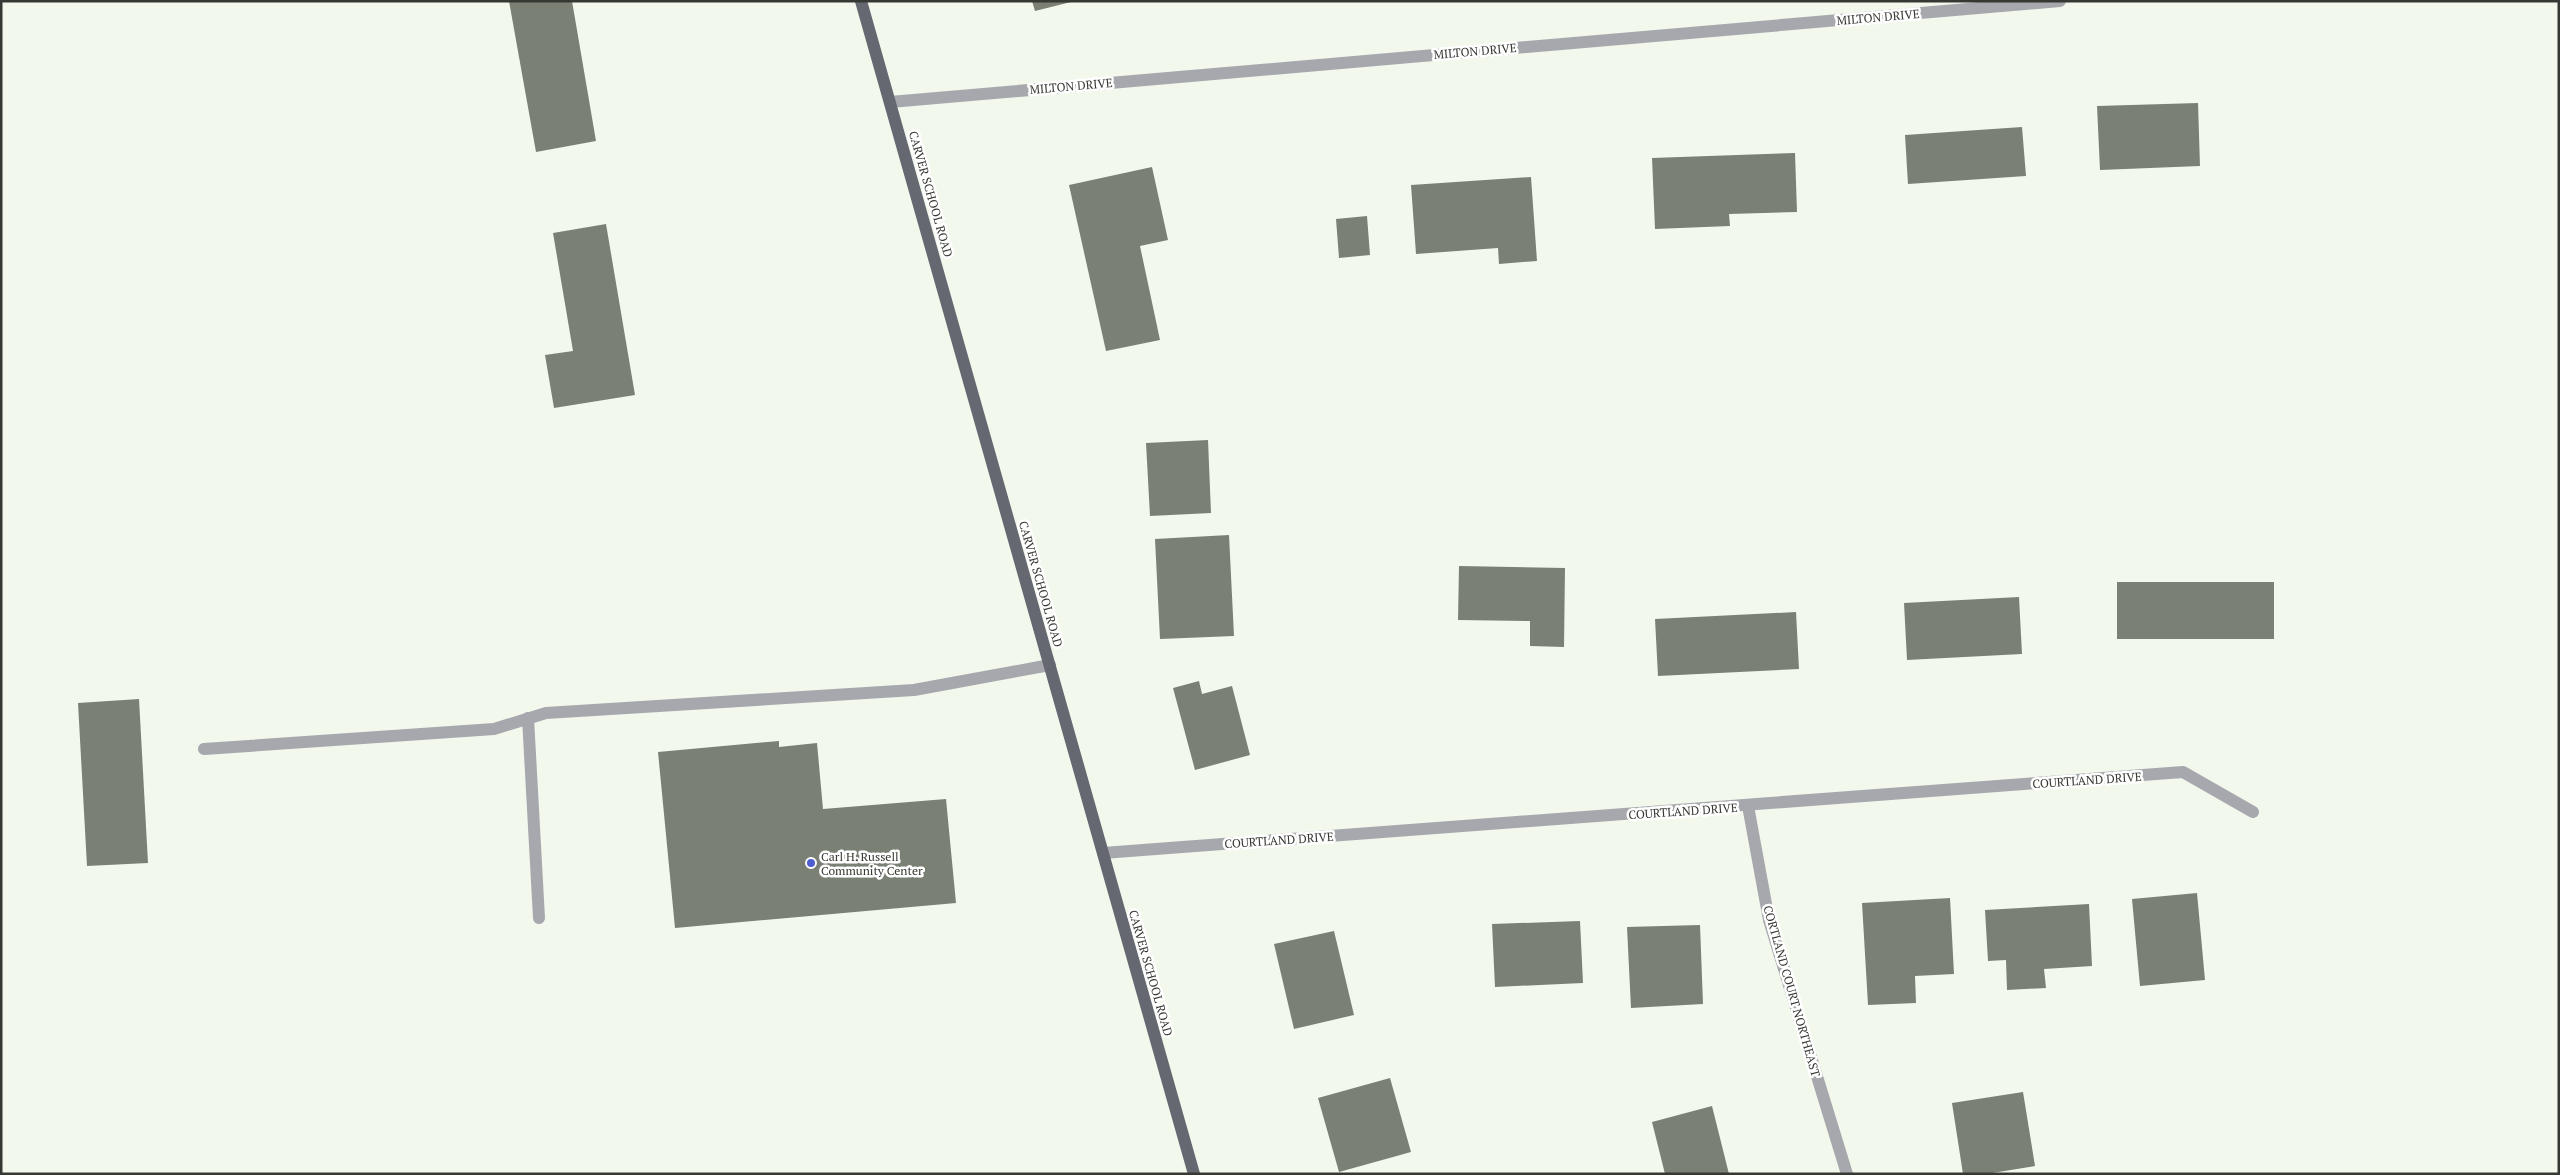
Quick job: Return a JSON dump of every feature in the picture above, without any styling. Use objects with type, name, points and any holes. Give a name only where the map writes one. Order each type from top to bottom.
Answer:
[{"type":"main road","name":"CARVER SCHOOL ROAD","points":[[861,1],[1194,1174]]},
{"type":"street","name":"MILTON DRIVE","points":[[890,102],[2060,1]]},
{"type":"street","points":[[204,748],[494,729],[546,713],[914,690],[1050,665]]},
{"type":"street","points":[[528,718],[539,918]]},
{"type":"street","name":"COURTLAND DRIVE","points":[[1103,853],[2183,772],[2253,812]]},
{"type":"street","name":"CORTLAND COURT NORTHEAST","points":[[1748,806],[1769,920],[1847,1174]]},
{"type":"building","points":[[509,1],[572,1],[596,141],[536,152]]},
{"type":"building","points":[[1032,1],[1071,1],[1071,2],[1035,11]]},
{"type":"building","points":[[2198,103],[2200,166],[2100,170],[2097,106]]},
{"type":"building","points":[[2022,127],[2026,176],[1908,184],[1905,135]]},
{"type":"building","points":[[1795,153],[1797,212],[1729,214],[1730,226],[1655,229],[1652,158]]},
{"type":"building","points":[[1152,167],[1168,240],[1140,246],[1160,340],[1106,351],[1069,185]]},
{"type":"building","points":[[1531,177],[1537,261],[1499,264],[1498,248],[1416,254],[1411,185]]},
{"type":"building","points":[[1367,216],[1370,255],[1339,258],[1336,219]]},
{"type":"building","points":[[606,224],[635,395],[554,408],[545,355],[573,351],[553,233]]},
{"type":"building","points":[[1208,440],[1211,513],[1150,516],[1146,443]]},
{"type":"building","points":[[1229,535],[1234,636],[1160,639],[1155,539]]},
{"type":"building","points":[[1459,566],[1565,568],[1564,647],[1530,646],[1530,621],[1458,620]]},
{"type":"building","points":[[2117,582],[2274,582],[2274,639],[2117,639]]},
{"type":"building","points":[[2019,597],[2022,654],[1907,660],[1904,603]]},
{"type":"building","points":[[1796,612],[1799,669],[1658,676],[1655,619]]},
{"type":"building","points":[[1199,681],[1202,694],[1232,686],[1250,755],[1195,770],[1173,688]]},
{"type":"building","points":[[139,699],[148,863],[87,866],[78,703]]},
{"type":"building","name":"Carl H. Russell Community Center","points":[[779,741],[779,747],[817,743],[823,809],[946,799],[956,903],[675,928],[658,752]]},
{"type":"building","points":[[2197,893],[2205,980],[2140,986],[2132,899]]},
{"type":"building","points":[[1950,898],[1954,974],[1915,976],[1916,1003],[1868,1005],[1862,903]]},
{"type":"building","points":[[2089,904],[2092,966],[2044,969],[2046,988],[2007,990],[2006,960],[1988,961],[1985,910]]},
{"type":"building","points":[[1580,921],[1583,983],[1495,987],[1492,924]]},
{"type":"building","points":[[1700,925],[1703,1004],[1631,1008],[1627,927]]},
{"type":"building","points":[[1334,931],[1354,1015],[1294,1029],[1274,944]]},
{"type":"building","points":[[1390,1078],[1411,1152],[1339,1172],[1318,1098]]},
{"type":"building","points":[[2023,1092],[2035,1166],[1986,1174],[1963,1174],[1952,1103]]},
{"type":"building","points":[[1712,1106],[1729,1174],[1665,1174],[1652,1122]]},
{"type":"place","name":"Carl H. Russell Community Center","points":[[811,863]]}]
